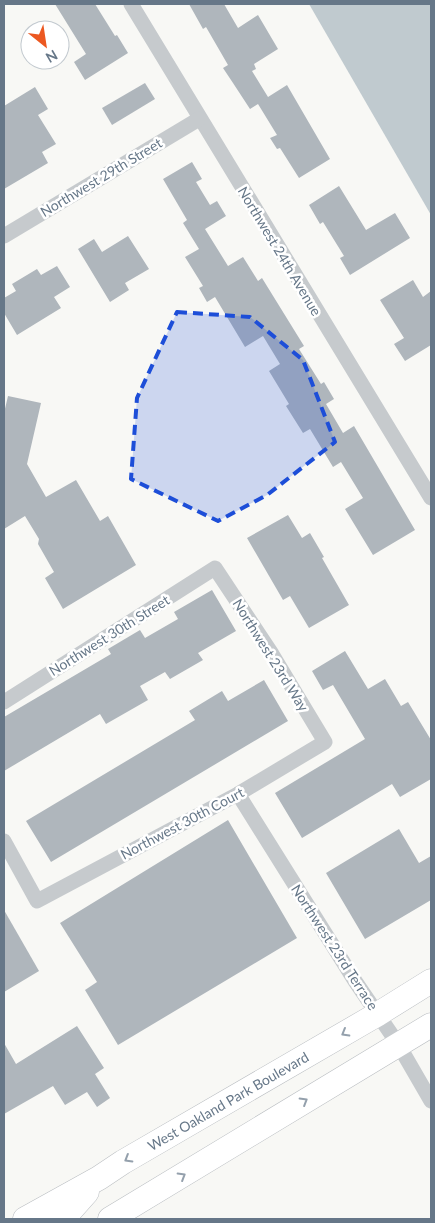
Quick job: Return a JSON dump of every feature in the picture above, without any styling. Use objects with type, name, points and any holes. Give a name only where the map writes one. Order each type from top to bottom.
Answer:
[{"type":"main road","name":"West Oakland Park Boulevard","points":[[25,1219],[100,1178],[123,1162],[378,1014],[431,981]]},
{"type":"main road","points":[[110,1219],[431,1025]]},
{"type":"main road","points":[[63,1219],[100,1178]]},
{"type":"street","name":"Northwest 24th Avenue","points":[[131,4],[431,498]]},
{"type":"street","name":"Northwest 29th Street","points":[[4,236],[199,118]]},
{"type":"street","name":"Northwest 30th Street","points":[[4,702],[215,568]]},
{"type":"street","name":"Northwest 23rd Way","points":[[215,568],[272,654],[325,742]]},
{"type":"street","name":"Northwest 30th Court","points":[[4,842],[37,902],[238,794],[325,742]]},
{"type":"street","name":"Northwest 23rd Terrace","points":[[238,794],[355,981],[398,1044],[431,1102]]},
{"type":"highlighted area","points":[[177,312],[250,317],[303,360],[335,442],[267,495],[218,521],[131,479],[137,398]]},
{"type":"shaded area","points":[[309,4],[431,4],[431,215]]},
{"type":"building","points":[[55,4],[95,4],[128,53],[85,80],[74,62],[86,54],[70,28],[70,20],[65,20]]},
{"type":"building","points":[[189,4],[224,4],[238,28],[258,15],[278,49],[254,64],[256,69],[252,71],[268,97],[287,85],[330,159],[299,178],[280,148],[277,149],[270,138],[277,135],[258,104],[250,109],[223,68],[228,65],[206,27],[203,29]]},
{"type":"building","points":[[145,83],[155,99],[112,125],[102,108]]},
{"type":"building","points":[[35,87],[48,109],[38,115],[56,144],[42,152],[48,163],[4,189],[4,106]]},
{"type":"building","points":[[192,162],[202,179],[196,182],[210,205],[217,201],[226,216],[205,229],[228,266],[243,257],[258,281],[262,278],[304,346],[299,349],[321,384],[324,382],[334,399],[326,404],[343,433],[354,426],[415,530],[373,555],[345,509],[363,498],[341,462],[333,467],[310,429],[303,433],[286,406],[289,404],[269,371],[280,364],[263,336],[245,347],[215,297],[207,302],[199,288],[203,286],[185,257],[199,249],[183,223],[187,220],[163,179]]},
{"type":"building","points":[[339,186],[366,230],[395,213],[410,238],[350,275],[340,258],[344,256],[323,222],[320,224],[309,205]]},
{"type":"building","points":[[128,236],[149,269],[125,283],[129,290],[110,302],[78,249],[94,239],[102,252]]},
{"type":"building","points":[[57,266],[70,287],[54,297],[61,308],[17,335],[4,313],[4,298],[16,291],[12,284],[37,269],[41,275]]},
{"type":"building","points":[[413,280],[423,297],[431,291],[431,345],[405,361],[394,344],[404,338],[380,300]]},
{"type":"building","points":[[8,396],[41,403],[27,464],[46,497],[76,480],[100,521],[108,516],[136,565],[63,609],[45,578],[54,572],[38,544],[39,539],[25,516],[4,529],[4,413]]},
{"type":"building","points":[[288,515],[302,538],[310,533],[349,605],[309,628],[290,596],[283,600],[247,538]]},
{"type":"building","points":[[212,590],[236,631],[198,653],[203,660],[170,679],[165,672],[140,686],[148,700],[106,724],[100,714],[4,771],[4,717],[111,654],[108,649],[140,630],[145,638],[178,619],[174,612]]},
{"type":"building","points":[[345,651],[368,689],[385,679],[401,706],[408,702],[431,740],[431,779],[400,797],[392,784],[302,838],[275,793],[365,739],[333,685],[323,690],[312,671]]},
{"type":"building","points":[[264,680],[288,721],[51,862],[26,821],[195,720],[189,711],[222,691],[228,701]]},
{"type":"building","points":[[228,820],[297,938],[118,1045],[85,990],[97,982],[60,923]]},
{"type":"building","points":[[399,829],[419,863],[431,856],[431,900],[365,939],[326,873]]},
{"type":"building","points":[[4,910],[39,971],[4,992]]},
{"type":"building","points":[[77,1026],[104,1068],[95,1074],[110,1098],[97,1107],[87,1092],[65,1105],[53,1086],[4,1114],[4,1043],[16,1064]]}]
